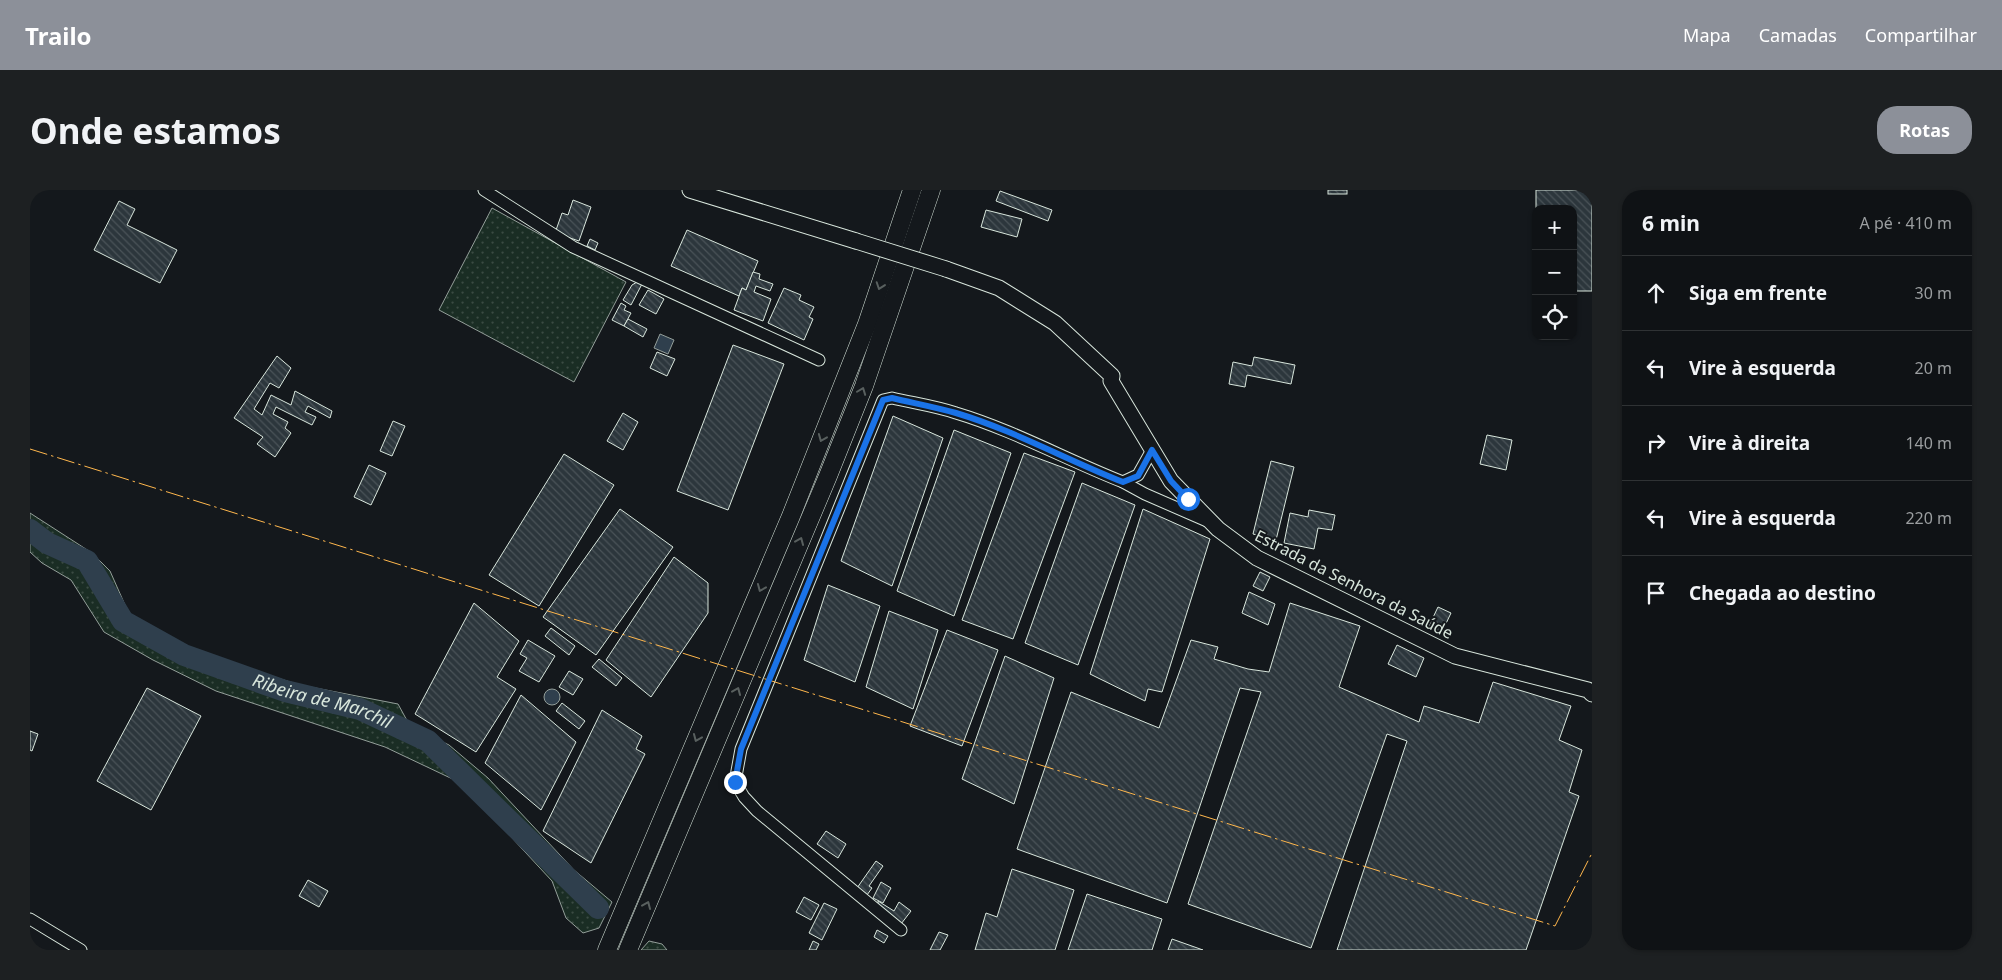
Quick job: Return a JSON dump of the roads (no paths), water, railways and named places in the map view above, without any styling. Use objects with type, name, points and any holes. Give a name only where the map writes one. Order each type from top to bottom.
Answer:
[{"type":"main road","points":[[608,950],[798,499],[867,324],[912,190]]},
{"type":"main road","points":[[628,950],[828,476],[864,386],[932,190]]},
{"type":"street","points":[[484,190],[573,247],[819,360]]},
{"type":"street","name":"Estrada da Senhora da Saúde","points":[[690,190],[946,269],[1000,288],[1055,322],[1112,376],[1111,381],[1171,481],[1211,522],[1256,558],[1455,656],[1588,690],[1592,694]]},
{"type":"street","points":[[901,930],[756,811],[744,797],[735,782],[741,749],[883,400],[892,398],[956,413],[1004,430],[1079,465],[1123,482],[1145,494],[1211,522]]},
{"type":"street","points":[[1123,482],[1138,476],[1152,450]]},
{"type":"street","points":[[30,919],[81,950]]},
{"type":"water","points":[[660,334],[674,340],[668,354],[654,348]]},
{"type":"water","points":[[552,689],[558,691],[560,697],[558,703],[552,705],[546,703],[544,697],[546,691]]},
{"type":"waterway","name":"Ribeira de Marchil","points":[[30,530],[47,543],[87,561],[123,621],[184,655],[285,691],[360,709],[428,741],[598,908]]}]
